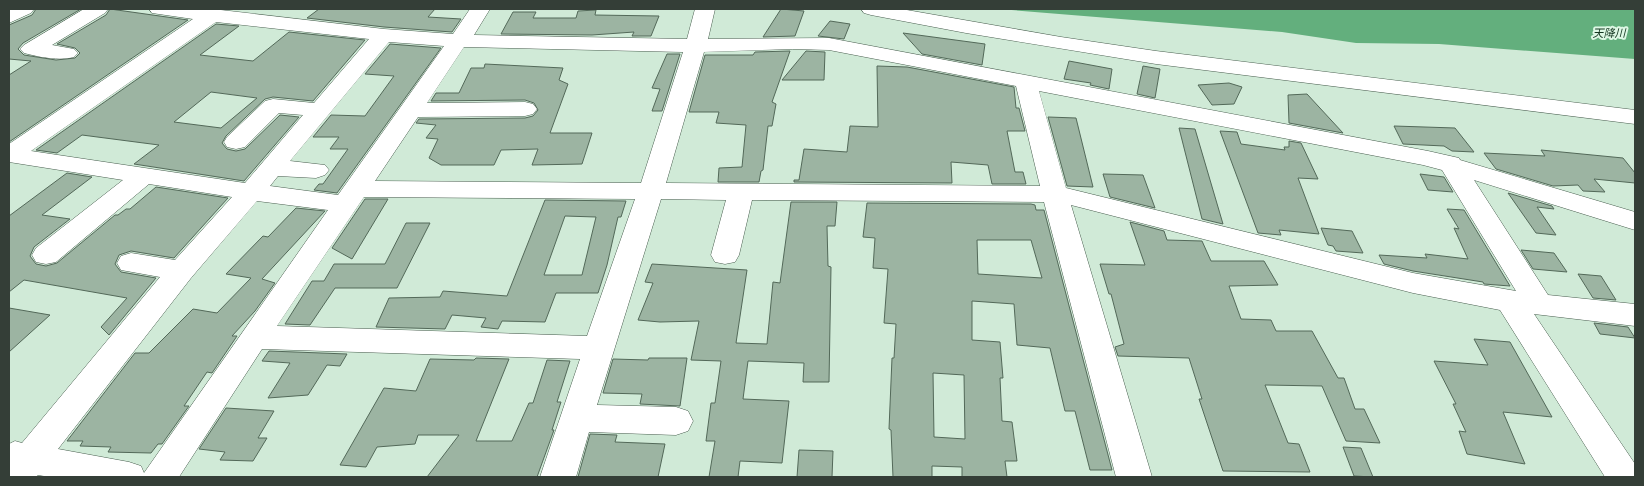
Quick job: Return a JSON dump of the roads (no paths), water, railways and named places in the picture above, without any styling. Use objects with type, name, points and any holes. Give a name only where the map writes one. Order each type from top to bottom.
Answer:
[{"type":"street","points":[[9,17],[24,9]]},
{"type":"street","points":[[67,53],[32,49],[98,9]]},
{"type":"street","points":[[158,9],[384,35],[458,41],[631,43],[696,46],[793,43],[828,44],[1428,158],[1635,221]]},
{"type":"street","points":[[160,477],[254,337],[458,41],[467,31],[480,9]]},
{"type":"street","points":[[558,477],[598,348],[651,191],[696,46],[705,9]]},
{"type":"street","points":[[871,9],[942,24],[1200,64],[1635,118]]},
{"type":"street","points":[[9,155],[212,15]]},
{"type":"street","points":[[18,464],[384,35]]},
{"type":"street","points":[[1026,83],[1134,477]]},
{"type":"street","points":[[236,142],[273,106],[321,110]]},
{"type":"street","points":[[411,110],[525,109]]},
{"type":"street","points":[[9,155],[251,192],[352,196],[651,191],[1055,194],[1079,198],[1413,283],[1524,302],[1635,315]]},
{"type":"street","points":[[1450,164],[1524,302],[1624,477]]},
{"type":"street","points":[[271,168],[316,170]]},
{"type":"street","points":[[46,255],[145,175]]},
{"type":"street","points":[[724,255],[741,192]]},
{"type":"street","points":[[131,263],[181,271]]},
{"type":"street","points":[[254,337],[598,348]]},
{"type":"street","points":[[577,418],[676,421]]},
{"type":"street","points":[[18,464],[129,477]]},
{"type":"water","name":"天降川","points":[[999,9],[1635,9],[1635,59],[1439,44],[1356,43],[1282,32]]}]
